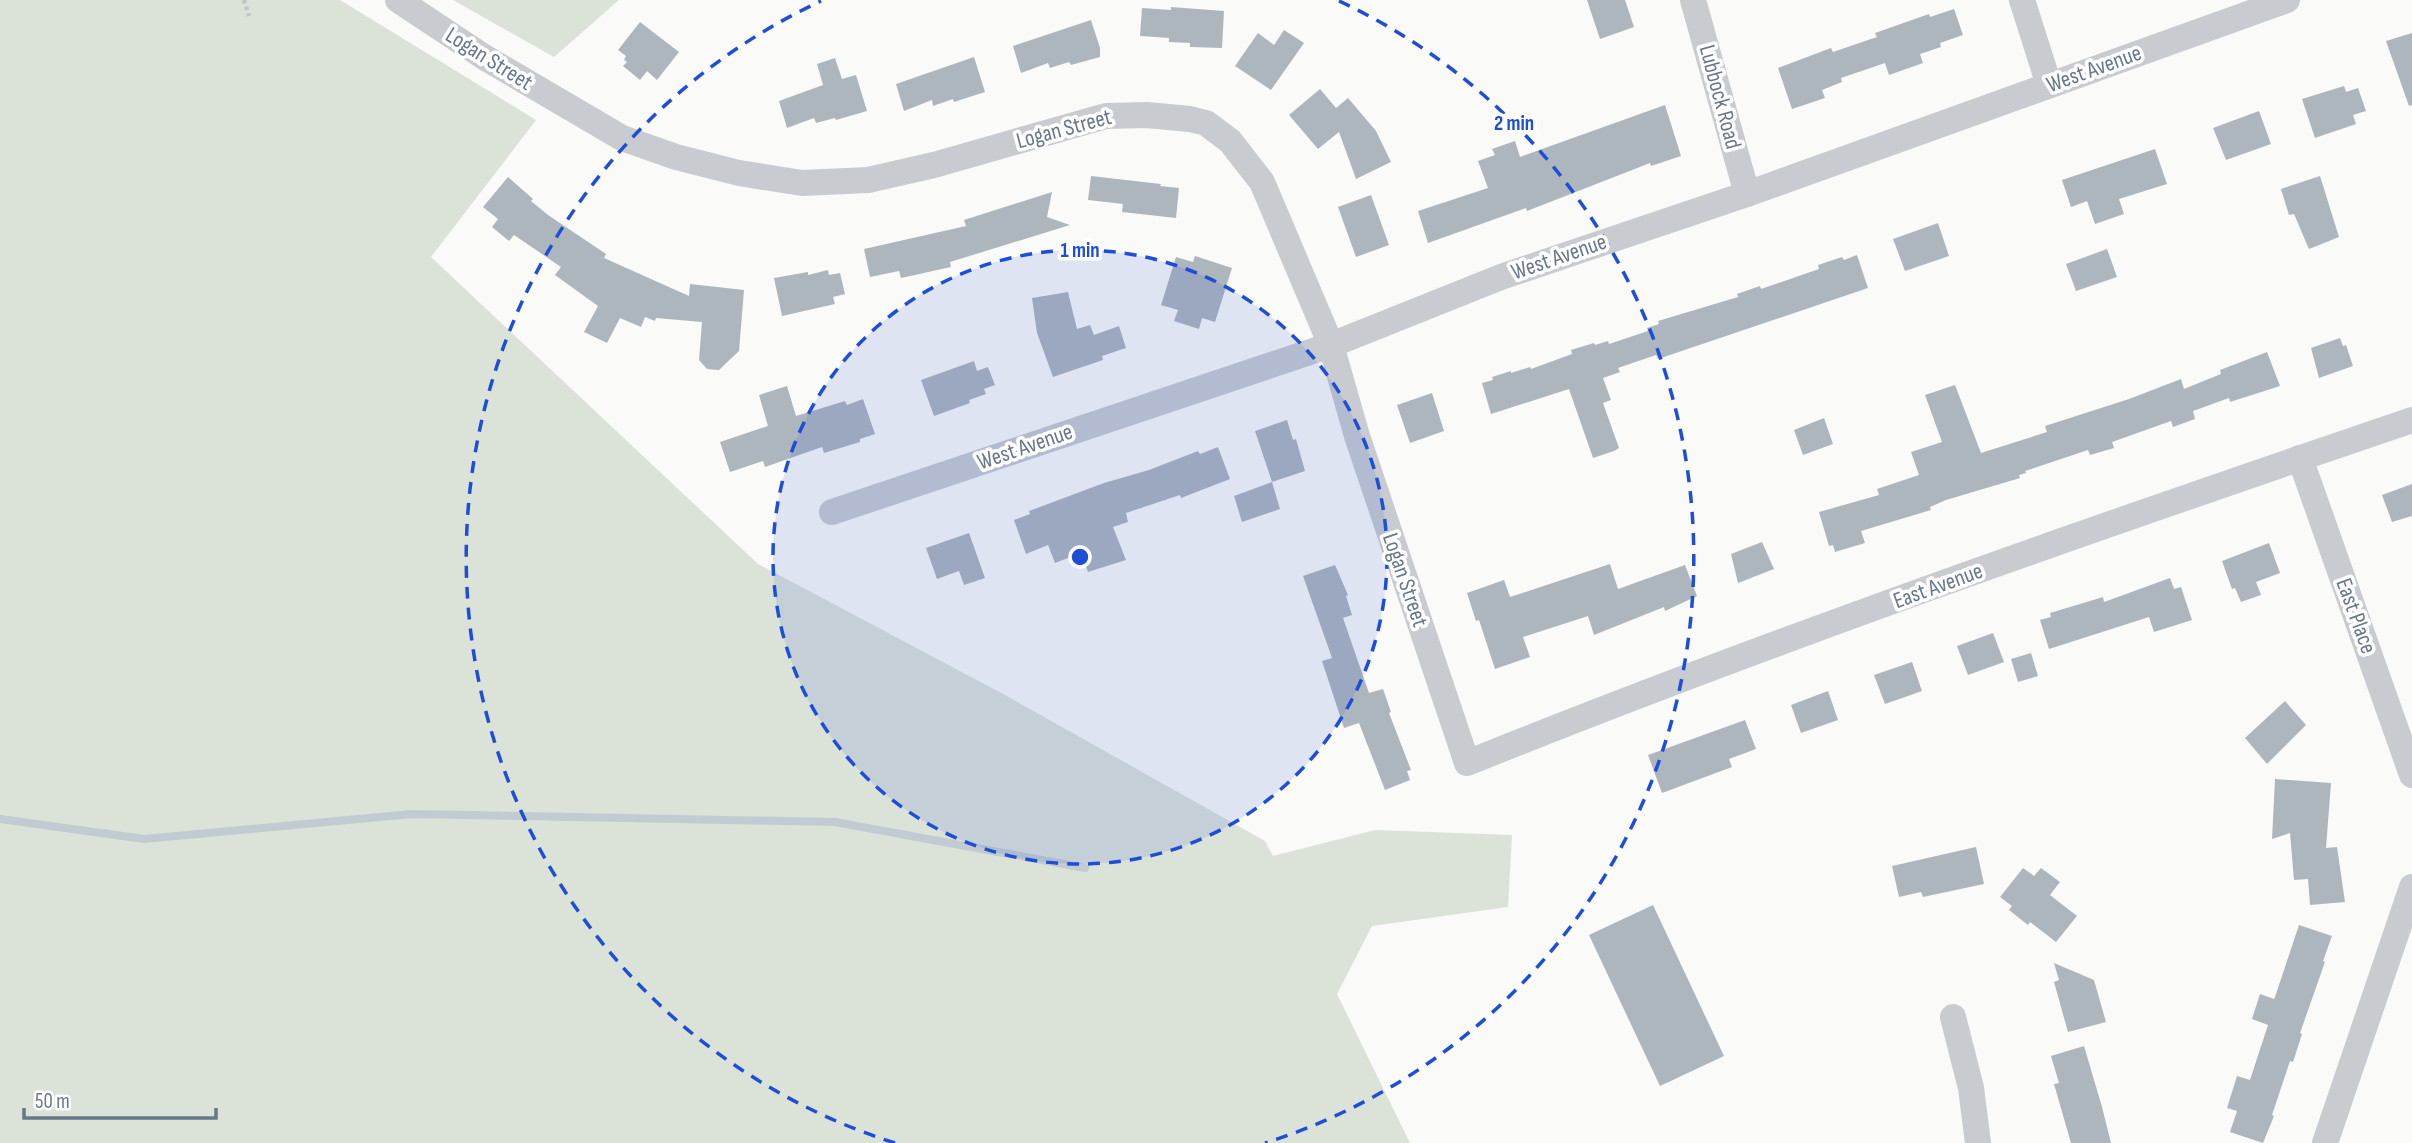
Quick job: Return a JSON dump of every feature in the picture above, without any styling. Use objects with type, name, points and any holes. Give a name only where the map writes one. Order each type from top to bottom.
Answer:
[{"type":"street","name":"Logan Street","points":[[398,0],[484,57],[622,138],[676,157],[739,173],[802,183],[868,180],[934,165],[1106,116],[1147,114],[1206,123],[1230,141],[1262,182],[1331,345],[1357,436],[1467,763]]},
{"type":"street","name":"Lubbock Road","points":[[1693,0],[1747,194]]},
{"type":"street","points":[[2022,0],[2049,85]]},
{"type":"street","name":"West Avenue","points":[[832,512],[1331,345],[1501,277],[1747,194],[2287,0]]},
{"type":"street","name":"East Avenue","points":[[1467,763],[1685,676],[2412,420]]},
{"type":"street","name":"East Place","points":[[2300,458],[2412,775]]},
{"type":"street","points":[[2325,1143],[2412,887]]},
{"type":"street","points":[[1954,1017],[1971,1088],[1978,1143]]},
{"type":"path","points":[[244,0],[249,16]]},
{"type":"shaded area","points":[[0,0],[340,0],[536,120],[431,257],[758,564],[1005,695],[1265,841],[1273,856],[1375,830],[1512,835],[1508,907],[1372,926],[1337,994],[1410,1143],[0,1143]]},
{"type":"shaded area","points":[[453,0],[619,0],[554,57]]},
{"type":"building","points":[[1587,0],[1625,0],[1634,27],[1600,39]]},
{"type":"building","points":[[1171,7],[1224,11],[1222,48],[1190,47],[1190,43],[1169,42],[1169,38],[1140,36],[1142,8],[1171,10]]},
{"type":"building","points":[[1954,9],[1963,35],[1920,54],[1923,63],[1889,75],[1885,63],[1841,78],[1842,82],[1822,90],[1825,98],[1792,109],[1778,68],[1831,48],[1833,52],[1877,37],[1875,33],[1929,14],[1930,17]]},
{"type":"building","points":[[1091,20],[1100,48],[1100,57],[1050,68],[1048,63],[1021,73],[1013,46]]},
{"type":"building","points":[[640,22],[679,52],[657,80],[647,71],[640,80],[623,66],[627,62],[624,60],[626,56],[618,50]]},
{"type":"building","points":[[1284,30],[1304,43],[1271,90],[1235,66],[1258,33],[1274,45]]},
{"type":"building","points":[[2412,33],[2412,105],[2409,106],[2386,41]]},
{"type":"building","points":[[974,57],[985,92],[933,106],[932,100],[904,111],[896,84]]},
{"type":"building","points":[[835,58],[842,79],[856,75],[867,111],[816,123],[814,118],[787,128],[779,101],[823,85],[817,64]]},
{"type":"building","points":[[2344,86],[2346,92],[2358,88],[2366,111],[2353,115],[2356,124],[2315,138],[2302,99]]},
{"type":"building","points":[[1320,89],[1336,108],[1348,98],[1376,131],[1391,162],[1356,179],[1339,132],[1318,149],[1289,115]]},
{"type":"building","points":[[1665,105],[1681,156],[1651,166],[1650,163],[1527,211],[1526,208],[1428,243],[1418,211],[1488,188],[1478,161],[1495,155],[1492,149],[1515,141],[1520,157]]},
{"type":"building","points":[[2259,111],[2271,144],[2226,160],[2213,128]]},
{"type":"building","points":[[2155,149],[2167,184],[2119,199],[2124,214],[2095,224],[2087,201],[2071,207],[2062,180]]},
{"type":"building","points":[[1091,176],[1179,188],[1176,218],[1122,212],[1123,204],[1088,200]]},
{"type":"building","points":[[2320,176],[2339,237],[2309,249],[2294,214],[2289,215],[2281,189]]},
{"type":"building","points":[[508,177],[548,215],[606,254],[604,258],[689,296],[690,284],[744,290],[739,351],[719,370],[707,369],[699,360],[702,322],[656,318],[655,321],[645,317],[641,327],[620,318],[607,343],[584,332],[598,306],[555,275],[561,267],[514,235],[509,241],[492,227],[498,219],[483,207]]},
{"type":"building","points":[[1052,192],[1047,217],[1070,225],[950,262],[951,267],[901,278],[899,271],[870,277],[864,249],[966,226],[964,220]]},
{"type":"building","points":[[1371,195],[1389,245],[1356,257],[1338,207]]},
{"type":"building","points":[[1938,223],[1949,256],[1905,271],[1893,239]]},
{"type":"building","points":[[2107,249],[2117,277],[2076,291],[2066,264]]},
{"type":"building","points":[[1857,255],[1868,288],[1658,359],[1656,355],[1618,368],[1620,372],[1603,378],[1611,400],[1603,403],[1619,448],[1614,451],[1593,458],[1569,389],[1491,414],[1482,383],[1493,380],[1492,377],[1530,367],[1531,369],[1572,354],[1571,350],[1594,343],[1595,345],[1608,341],[1609,344],[1648,331],[1647,328],[1659,324],[1658,321],[1819,269],[1818,265],[1842,257],[1844,260]]},
{"type":"building","points":[[1195,256],[1232,268],[1215,322],[1202,318],[1199,329],[1174,321],[1178,310],[1161,305],[1176,257],[1193,262]]},
{"type":"building","points":[[828,270],[829,275],[840,273],[845,294],[833,297],[835,304],[782,316],[774,278]]},
{"type":"building","points":[[1068,292],[1077,329],[1090,325],[1094,335],[1119,326],[1126,348],[1102,356],[1103,360],[1053,377],[1037,333],[1032,298]]},
{"type":"building","points":[[2340,338],[2343,346],[2346,345],[2353,366],[2319,378],[2311,348]]},
{"type":"building","points":[[2267,352],[2280,386],[2230,402],[2229,398],[2193,411],[2195,419],[2173,427],[2171,421],[2112,442],[2114,448],[2090,455],[2088,450],[2025,471],[2026,473],[2019,475],[2020,478],[1946,500],[1930,507],[1931,510],[1861,531],[1865,543],[1835,552],[1833,545],[1829,546],[1819,512],[1879,495],[1877,489],[1919,475],[1911,452],[1942,442],[1925,395],[1955,385],[1981,453],[2047,432],[2045,426],[2181,379],[2184,389],[2221,374],[2220,370]]},
{"type":"building","points":[[974,361],[977,371],[988,367],[995,385],[984,389],[986,394],[969,400],[970,403],[934,416],[921,380]]},
{"type":"building","points":[[787,386],[796,416],[845,401],[847,405],[863,399],[875,434],[860,439],[860,442],[824,453],[822,447],[765,467],[763,461],[730,472],[720,442],[768,426],[759,395]]},
{"type":"building","points":[[1432,393],[1444,431],[1410,443],[1397,405]]},
{"type":"building","points":[[1824,418],[1833,444],[1803,455],[1794,430]]},
{"type":"building","points":[[1287,420],[1293,440],[1296,439],[1305,471],[1272,482],[1255,431]]},
{"type":"building","points":[[1218,447],[1230,479],[1181,498],[1180,495],[1126,513],[1128,522],[1113,527],[1126,560],[1088,572],[1081,553],[1055,563],[1048,545],[1026,554],[1014,520],[1030,514],[1029,511],[1198,451],[1200,454]]},
{"type":"building","points":[[1272,482],[1280,509],[1242,522],[1234,496]]},
{"type":"building","points":[[2412,484],[2412,516],[2392,522],[2382,495]]},
{"type":"building","points":[[969,533],[985,578],[964,585],[959,571],[937,579],[926,548]]},
{"type":"building","points":[[1762,542],[1774,569],[1738,583],[1731,554]]},
{"type":"building","points":[[2269,543],[2280,573],[2256,582],[2261,595],[2241,602],[2235,588],[2232,589],[2222,561]]},
{"type":"building","points":[[1610,564],[1618,589],[1685,565],[1697,596],[1665,611],[1664,607],[1594,635],[1588,616],[1523,637],[1530,657],[1495,669],[1467,593],[1504,580],[1510,597]]},
{"type":"building","points":[[1335,565],[1348,595],[1346,596],[1352,615],[1343,618],[1369,693],[1383,689],[1391,712],[1389,713],[1411,770],[1407,771],[1410,780],[1385,790],[1359,723],[1344,728],[1322,661],[1332,658],[1303,576]]},
{"type":"building","points":[[2170,578],[2174,589],[2181,587],[2192,620],[2154,632],[2149,617],[2049,649],[2040,620],[2051,617],[2050,613],[2103,597],[2104,602]]},
{"type":"building","points":[[1993,633],[2004,662],[1968,675],[1957,646]]},
{"type":"building","points":[[2031,653],[2038,676],[2018,682],[2011,659]]},
{"type":"building","points":[[1912,662],[1922,691],[1885,704],[1874,675]]},
{"type":"building","points":[[1828,691],[1838,720],[1801,733],[1791,705]]},
{"type":"building","points":[[2285,701],[2306,725],[2267,764],[2245,738]]},
{"type":"building","points":[[1745,720],[1756,749],[1729,759],[1732,767],[1662,793],[1648,755]]},
{"type":"building","points":[[2275,779],[2331,783],[2326,848],[2337,847],[2345,902],[2310,905],[2308,879],[2294,880],[2290,833],[2272,839]]},
{"type":"building","points":[[1976,847],[1984,884],[1923,897],[1921,892],[1899,897],[1892,866]]},
{"type":"building","points":[[2023,868],[2034,876],[2041,868],[2060,882],[2050,895],[2077,916],[2056,942],[2009,910],[2012,906],[2000,897]]},
{"type":"building","points":[[1653,905],[1724,1056],[1660,1086],[1589,935]]},
{"type":"building","points":[[2299,925],[2332,936],[2293,1062],[2290,1061],[2263,1143],[2230,1132],[2237,1111],[2227,1108],[2237,1076],[2250,1080],[2268,1025],[2252,1019],[2260,994],[2274,999],[2275,997]]},
{"type":"building","points":[[2054,963],[2094,980],[2106,1022],[2068,1032],[2054,982],[2059,980]]},
{"type":"building","points":[[2084,1046],[2111,1143],[2071,1143],[2054,1084],[2059,1083],[2051,1056]]},
{"type":"waterway","points":[[0,819],[144,839],[412,814],[835,822],[1085,868]]}]
